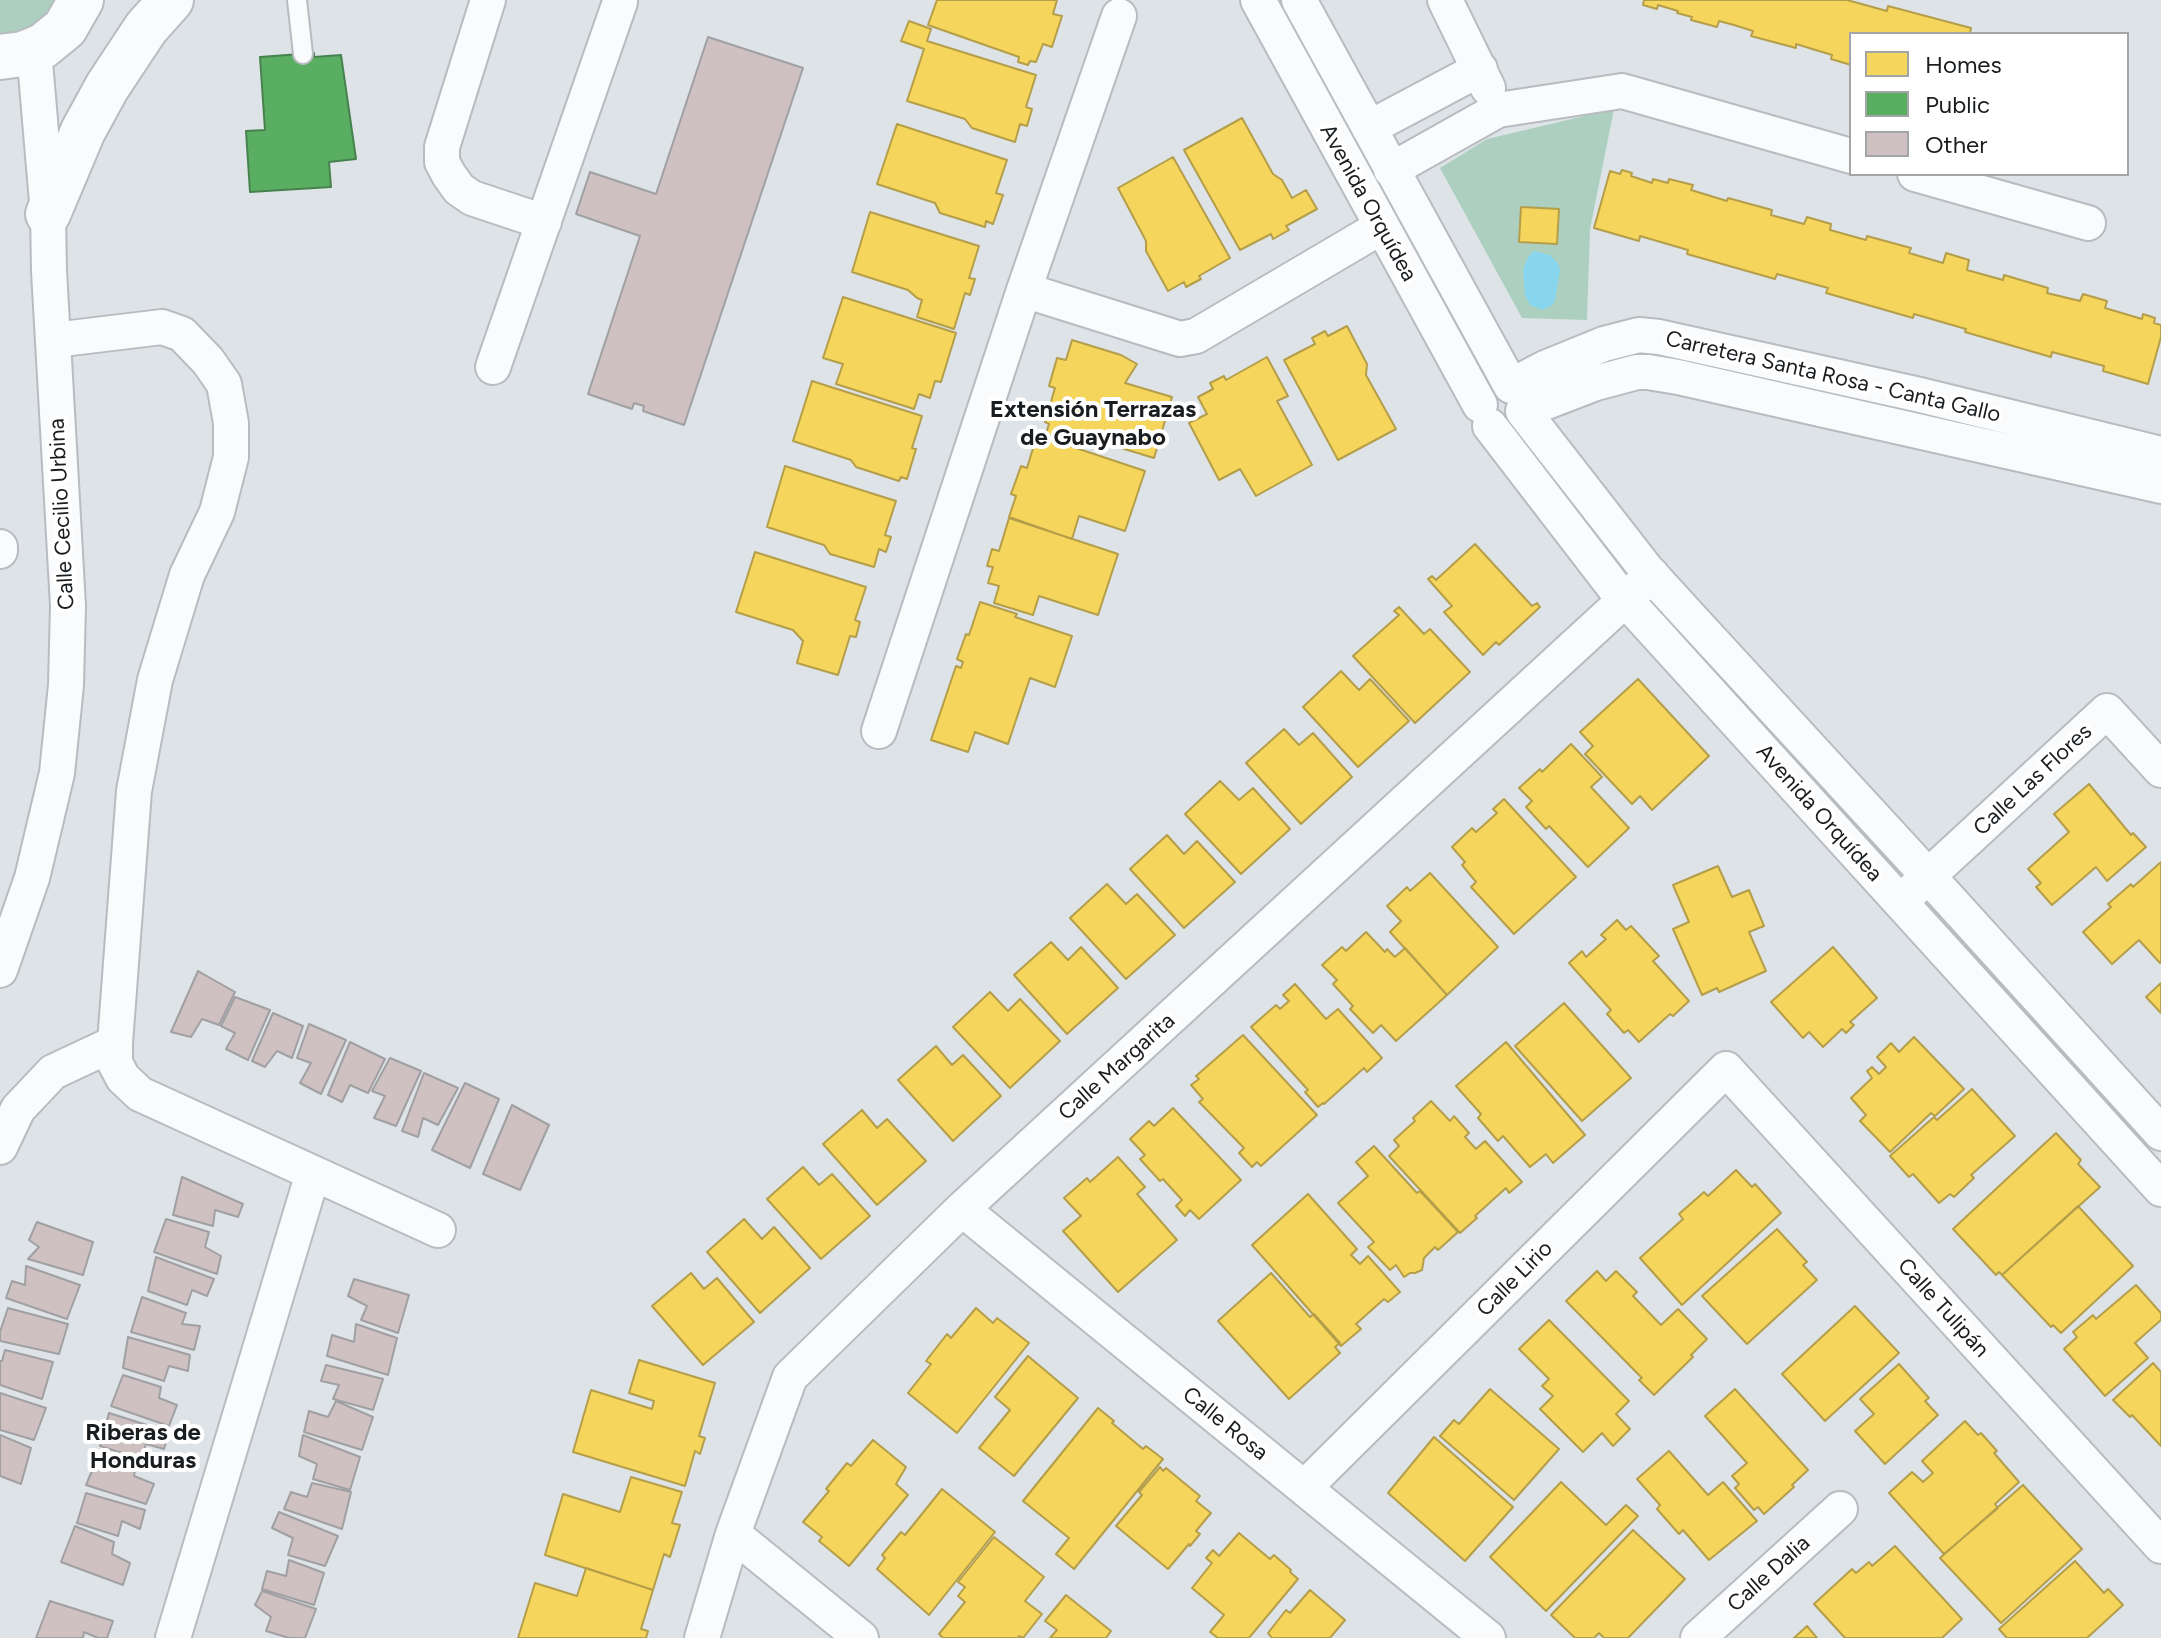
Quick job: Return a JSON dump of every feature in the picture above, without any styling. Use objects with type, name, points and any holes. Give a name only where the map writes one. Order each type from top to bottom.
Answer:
[{"type":"street","points":[[17,54],[43,46],[65,28],[81,0]]},
{"type":"street","points":[[48,214],[83,131],[107,87],[146,28],[171,0]]},
{"type":"street","points":[[488,0],[442,147],[442,162],[459,189],[472,198],[544,222]]},
{"type":"street","name":"Avenida Orquídea","points":[[1258,0],[1485,415],[1626,600],[2161,1189]]},
{"type":"street","name":"Avenida Orquídea","points":[[1299,0],[1517,399],[1652,575],[2161,1133]]},
{"type":"street","points":[[1445,0],[1498,110]]},
{"type":"street","points":[[493,367],[620,2]]},
{"type":"street","points":[[879,731],[1024,290],[1119,16]]},
{"type":"street","name":"Calle Cecilio Urbina","points":[[0,970],[32,878],[57,773],[66,685],[68,606],[48,214],[17,54]]},
{"type":"street","points":[[1369,128],[1480,69]]},
{"type":"street","points":[[1391,170],[1498,110],[1622,91],[1849,155]]},
{"type":"street","points":[[1922,176],[2088,223]]},
{"type":"street","points":[[1024,290],[1180,339],[1196,336],[1381,227]]},
{"type":"street","points":[[54,340],[162,327],[182,334],[208,361],[224,384],[231,423],[231,457],[217,512],[187,575],[155,680],[134,791],[115,1063],[123,1078],[140,1094],[438,1230]]},
{"type":"street","name":"Carretera Santa Rosa - Canta Gallo","points":[[1517,399],[1545,368],[1604,344],[1639,335],[1920,395],[2161,454]]},
{"type":"street","name":"Carretera Santa Rosa - Canta Gallo","points":[[1517,399],[1648,372],[2161,486]]},
{"type":"street","points":[[1485,415],[1483,394],[1493,386],[1517,399]]},
{"type":"street","name":"Calle Margarita","points":[[702,1638],[733,1534],[790,1377],[962,1209],[1652,575]]},
{"type":"street","name":"Calle Las Flores","points":[[1900,902],[2107,711],[2161,770]]},
{"type":"street","points":[[0,1147],[18,1109],[53,1072],[115,1043]]},
{"type":"street","name":"Calle Lirio","points":[[1304,1488],[1726,1069]]},
{"type":"street","name":"Calle Tulipán","points":[[1726,1069],[2161,1546]]},
{"type":"street","points":[[173,1638],[313,1173]]},
{"type":"street","name":"Calle Rosa","points":[[962,1209],[1488,1638]]},
{"type":"street","name":"Calle Dalia","points":[[1698,1638],[1840,1509]]},
{"type":"street","points":[[733,1534],[861,1638]]},
{"type":"lane","points":[[297,0],[303,54]]},
{"type":"green space","points":[[0,0],[71,0],[65,11],[0,47]]},
{"type":"green space","points":[[1614,109],[1590,229],[1587,320],[1522,318],[1440,168],[1487,139]]},
{"type":"water","points":[[1534,251],[1550,255],[1560,270],[1555,301],[1543,310],[1530,305],[1525,295],[1523,270]]},
{"type":"building: Homes","points":[[937,0],[1057,0],[1053,14],[1062,16],[1052,47],[1043,44],[1036,62],[1030,61],[1028,65],[1018,62],[1019,57],[928,25]]},
{"type":"building: Homes","points":[[1644,0],[1847,0],[1887,11],[1888,6],[1971,28],[1970,32],[1849,32],[1849,64],[1831,59],[1832,55],[1796,44],[1796,48],[1751,36],[1753,31],[1734,25],[1719,21],[1717,27],[1691,20],[1692,17],[1658,5],[1657,9],[1643,5]]},
{"type":"building: Homes","points":[[909,21],[931,29],[927,41],[1036,75],[1026,107],[1032,109],[1027,126],[1020,124],[1015,142],[972,128],[965,119],[907,101],[924,49],[901,41]]},
{"type":"building: Homes","points":[[1242,118],[1273,174],[1282,180],[1292,198],[1306,190],[1317,209],[1286,226],[1289,230],[1273,239],[1271,234],[1240,250],[1184,150]]},
{"type":"building: Homes","points":[[897,124],[1007,160],[996,193],[1003,195],[993,224],[986,221],[985,227],[940,213],[935,203],[877,184]]},
{"type":"building: Homes","points":[[1173,157],[1230,258],[1186,287],[1184,282],[1168,291],[1118,188]]},
{"type":"building: Homes","points":[[1622,170],[1652,183],[1653,179],[1668,183],[1669,179],[1693,185],[1691,190],[1772,210],[1771,215],[1804,224],[1807,217],[1831,224],[1830,230],[1911,248],[1909,253],[1943,263],[1946,253],[1969,260],[1967,270],[2003,280],[2004,275],[2048,288],[2047,293],[2080,301],[2083,294],[2107,301],[2105,308],[2142,319],[2143,314],[2155,318],[2154,323],[2161,325],[2161,337],[2148,384],[2103,371],[2104,366],[2052,352],[2051,357],[1914,314],[1913,318],[1826,293],[1828,288],[1777,274],[1775,279],[1687,254],[1688,250],[1640,236],[1639,241],[1594,228],[1610,171],[1620,174]]},
{"type":"building: Homes","points":[[1521,207],[1559,209],[1557,244],[1519,242]]},
{"type":"building: Homes","points":[[870,212],[979,246],[969,278],[975,279],[970,295],[965,293],[954,329],[917,317],[922,300],[908,290],[852,272]]},
{"type":"building: Homes","points":[[843,297],[956,333],[941,382],[935,381],[930,398],[919,394],[914,409],[836,384],[843,364],[823,358]]},
{"type":"building: Homes","points":[[1347,326],[1367,364],[1366,375],[1396,429],[1338,460],[1284,360],[1315,344],[1312,338],[1325,331],[1328,336]]},
{"type":"building: Homes","points":[[1072,340],[1121,355],[1137,364],[1125,383],[1172,397],[1154,458],[1098,441],[1096,449],[1046,434],[1049,424],[1045,422],[1055,388],[1049,386],[1057,358],[1066,360]]},
{"type":"building: Homes","points":[[1267,357],[1288,396],[1277,401],[1312,465],[1256,496],[1240,469],[1219,480],[1189,423],[1207,414],[1198,397],[1213,389],[1210,383],[1224,376],[1226,380]]},
{"type":"building: Homes","points":[[812,381],[922,416],[907,479],[901,477],[899,481],[856,467],[851,460],[793,441]]},
{"type":"building: Homes","points":[[1037,435],[1145,471],[1125,531],[1079,516],[1072,539],[1009,517],[1016,496],[1011,494],[1021,466],[1027,468]]},
{"type":"building: Homes","points":[[785,466],[896,501],[885,535],[891,537],[886,552],[879,549],[874,567],[830,554],[824,545],[767,527]]},
{"type":"building: Homes","points":[[1009,518],[1118,554],[1098,615],[1039,596],[1033,615],[994,603],[999,586],[988,583],[993,567],[987,566],[992,549],[999,551]]},
{"type":"building: Homes","points":[[1475,544],[1532,606],[1537,603],[1540,607],[1499,645],[1496,642],[1483,655],[1444,612],[1452,606],[1428,579],[1432,576],[1436,580]]},
{"type":"building: Homes","points":[[755,552],[866,587],[855,620],[860,622],[856,637],[850,636],[838,675],[797,663],[803,641],[793,630],[736,612]]},
{"type":"building: Homes","points":[[980,602],[1072,636],[1055,687],[1030,678],[1008,744],[975,732],[968,752],[931,740],[956,666],[961,668],[963,662],[957,659]]},
{"type":"building: Homes","points":[[1399,607],[1424,634],[1430,629],[1470,672],[1415,723],[1353,656],[1399,615],[1394,611]]},
{"type":"building: Homes","points":[[1341,671],[1359,690],[1370,679],[1409,721],[1358,767],[1303,707]]},
{"type":"building: Homes","points":[[1638,679],[1709,756],[1652,810],[1640,796],[1632,804],[1585,754],[1593,746],[1580,732]]},
{"type":"building: Homes","points":[[1284,729],[1299,745],[1313,733],[1352,777],[1301,824],[1246,763]]},
{"type":"building: Homes","points":[[1571,744],[1602,777],[1591,787],[1629,828],[1588,867],[1526,807],[1532,801],[1519,788],[1540,769],[1542,772]]},
{"type":"building: Homes","points":[[1220,781],[1239,800],[1253,788],[1290,829],[1241,874],[1185,814]]},
{"type":"building: Homes","points":[[2089,784],[2131,835],[2133,833],[2146,847],[2107,881],[2096,867],[2052,905],[2036,887],[2041,883],[2028,869],[2069,832],[2054,814]]},
{"type":"building: Homes","points":[[1504,799],[1576,877],[1514,934],[1471,887],[1476,882],[1452,847],[1472,828],[1476,832],[1497,813],[1493,809]]},
{"type":"building: Homes","points":[[1167,835],[1184,854],[1197,841],[1235,882],[1184,928],[1130,869]]},
{"type":"building: Homes","points":[[2161,862],[2161,961],[2139,940],[2112,964],[2083,932],[2111,907],[2108,904]]},
{"type":"building: Homes","points":[[1718,866],[1732,897],[1749,890],[1764,926],[1749,932],[1766,971],[1719,992],[1717,988],[1702,995],[1673,929],[1689,922],[1673,885]]},
{"type":"building: Homes","points":[[1430,873],[1498,947],[1447,995],[1390,932],[1401,921],[1387,906],[1407,887],[1410,891]]},
{"type":"building: Homes","points":[[1107,884],[1126,904],[1137,894],[1175,935],[1126,979],[1070,918]]},
{"type":"building: Homes","points":[[1617,920],[1626,930],[1631,926],[1659,956],[1653,961],[1689,1001],[1639,1042],[1628,1030],[1624,1033],[1607,1014],[1611,1010],[1569,963],[1582,951],[1586,957],[1606,939],[1601,935]]},
{"type":"building: Homes","points":[[1366,932],[1385,952],[1387,949],[1395,957],[1405,948],[1447,995],[1396,1041],[1381,1025],[1373,1033],[1350,1009],[1353,1006],[1333,984],[1337,980],[1322,965],[1342,947],[1346,951]]},
{"type":"building: Homes","points":[[1051,942],[1068,960],[1081,947],[1118,988],[1067,1034],[1014,975]]},
{"type":"building: Homes","points":[[1833,947],[1877,998],[1850,1022],[1854,1025],[1846,1033],[1842,1029],[1823,1047],[1809,1032],[1803,1038],[1771,1002]]},
{"type":"building: Homes","points":[[2161,983],[2161,1013],[2146,997]]},
{"type":"building: Homes","points":[[1295,984],[1326,1019],[1338,1009],[1382,1058],[1367,1072],[1364,1068],[1318,1107],[1305,1092],[1308,1090],[1251,1027],[1276,1005],[1280,1009],[1289,1001],[1283,995]]},
{"type":"building: Homes","points":[[990,992],[1008,1011],[1020,999],[1060,1041],[1010,1088],[953,1027]]},
{"type":"building: Homes","points":[[1564,1003],[1631,1078],[1582,1121],[1515,1046]]},
{"type":"building: Homes","points":[[1243,1035],[1317,1115],[1261,1166],[1257,1162],[1252,1167],[1239,1153],[1244,1148],[1199,1102],[1203,1099],[1191,1085],[1199,1079],[1196,1076]]},
{"type":"building: Homes","points":[[1914,1037],[1964,1089],[1935,1116],[1931,1113],[1890,1152],[1860,1121],[1866,1115],[1851,1098],[1872,1078],[1867,1071],[1872,1067],[1879,1074],[1886,1067],[1877,1057],[1891,1043],[1899,1052]]},
{"type":"building: Homes","points":[[1506,1042],[1585,1135],[1553,1163],[1546,1154],[1530,1167],[1503,1136],[1498,1141],[1478,1118],[1481,1114],[1456,1086]]},
{"type":"building: Homes","points":[[936,1046],[952,1065],[963,1055],[1001,1096],[953,1141],[898,1080]]},
{"type":"building: Homes","points":[[1972,1089],[2015,1136],[1971,1175],[1974,1178],[1954,1197],[1950,1194],[1939,1203],[1913,1174],[1909,1177],[1890,1156]]},
{"type":"building: Homes","points":[[1431,1101],[1450,1121],[1454,1116],[1469,1133],[1465,1137],[1476,1149],[1485,1141],[1522,1182],[1509,1193],[1506,1188],[1460,1233],[1389,1156],[1399,1146],[1394,1140]]},
{"type":"building: Homes","points":[[1173,1108],[1241,1180],[1199,1219],[1190,1210],[1185,1216],[1176,1206],[1182,1200],[1140,1159],[1145,1155],[1130,1139],[1149,1121],[1154,1126]]},
{"type":"building: Homes","points":[[862,1110],[877,1128],[887,1119],[926,1161],[877,1205],[823,1144]]},
{"type":"building: Homes","points":[[2056,1133],[2081,1160],[2078,1164],[2100,1187],[2002,1275],[1999,1272],[1996,1275],[1953,1229]]},
{"type":"building: Homes","points":[[1374,1146],[1458,1232],[1424,1258],[1422,1270],[1404,1277],[1396,1265],[1390,1270],[1368,1247],[1374,1242],[1338,1203],[1368,1176],[1356,1162]]},
{"type":"building: Homes","points":[[1118,1157],[1145,1187],[1137,1194],[1177,1240],[1118,1292],[1063,1231],[1081,1216],[1064,1198],[1087,1178],[1090,1182]]},
{"type":"building: Homes","points":[[803,1167],[819,1185],[832,1174],[870,1216],[821,1259],[767,1199]]},
{"type":"building: Homes","points":[[1736,1170],[1752,1187],[1755,1184],[1781,1213],[1682,1305],[1640,1258],[1683,1219],[1679,1214],[1704,1192],[1708,1196]]},
{"type":"building: Homes","points":[[1308,1194],[1357,1249],[1351,1255],[1360,1264],[1368,1256],[1400,1292],[1388,1302],[1384,1299],[1356,1324],[1361,1329],[1341,1346],[1252,1245]]},
{"type":"building: Homes","points":[[2078,1206],[2133,1266],[2061,1333],[2053,1325],[2051,1327],[2002,1275]]},
{"type":"building: Homes","points":[[744,1219],[762,1239],[774,1227],[810,1268],[760,1313],[707,1252]]},
{"type":"building: Homes","points":[[1777,1229],[1807,1262],[1803,1265],[1817,1280],[1747,1344],[1702,1296]]},
{"type":"building: Homes","points":[[1597,1271],[1606,1281],[1616,1271],[1637,1292],[1633,1296],[1661,1325],[1678,1309],[1707,1339],[1654,1395],[1639,1380],[1642,1378],[1566,1301]]},
{"type":"building: Homes","points":[[691,1273],[704,1289],[717,1278],[754,1322],[703,1365],[652,1306]]},
{"type":"building: Homes","points":[[1271,1273],[1310,1317],[1314,1314],[1340,1343],[1335,1347],[1340,1353],[1289,1399],[1218,1321]]},
{"type":"building: Homes","points":[[2136,1285],[2161,1313],[2161,1320],[2135,1343],[2148,1358],[2105,1396],[2064,1349],[2077,1337],[2073,1332],[2093,1315],[2096,1319]]},
{"type":"building: Homes","points":[[1855,1306],[1899,1353],[1825,1421],[1782,1374]]},
{"type":"building: Homes","points":[[976,1308],[993,1323],[997,1318],[1029,1343],[957,1433],[908,1393],[931,1364],[926,1361],[947,1334],[951,1338]]},
{"type":"building: Homes","points":[[1549,1320],[1629,1401],[1616,1414],[1630,1429],[1613,1446],[1602,1433],[1583,1452],[1540,1409],[1553,1396],[1542,1386],[1549,1379],[1519,1349]]},
{"type":"building: Homes","points":[[1028,1356],[1078,1398],[1014,1476],[979,1448],[1010,1410],[995,1397]]},
{"type":"building: Homes","points":[[639,1360],[715,1383],[699,1436],[705,1438],[700,1454],[695,1451],[685,1486],[573,1452],[591,1390],[652,1409],[654,1401],[629,1393]]},
{"type":"building: Homes","points":[[2153,1363],[2161,1372],[2161,1446],[2113,1400]]},
{"type":"building: Homes","points":[[1899,1364],[1929,1398],[1925,1401],[1938,1415],[1885,1464],[1855,1431],[1874,1414],[1860,1399]]},
{"type":"building: Homes","points":[[1490,1389],[1559,1449],[1514,1500],[1440,1436],[1454,1420],[1459,1424]]},
{"type":"building: Homes","points":[[1735,1389],[1808,1470],[1764,1514],[1758,1507],[1754,1510],[1735,1488],[1739,1484],[1732,1476],[1747,1463],[1705,1416]]},
{"type":"building: Homes","points":[[1098,1408],[1143,1449],[1146,1446],[1163,1459],[1074,1569],[1056,1554],[1069,1538],[1023,1501]]},
{"type":"building: Homes","points":[[1965,1421],[1997,1451],[1994,1453],[2019,1482],[1995,1504],[1998,1508],[1944,1554],[1889,1493],[1912,1472],[1923,1482],[1933,1473],[1922,1461]]},
{"type":"building: Homes","points":[[1434,1437],[1513,1507],[1465,1561],[1388,1493]]},
{"type":"building: Homes","points":[[873,1440],[906,1467],[896,1484],[908,1495],[849,1566],[819,1541],[822,1537],[803,1522],[847,1463],[851,1466]]},
{"type":"building: Homes","points":[[1669,1451],[1708,1495],[1723,1482],[1757,1521],[1709,1560],[1683,1530],[1679,1534],[1657,1509],[1660,1505],[1637,1479]]},
{"type":"building: Homes","points":[[1160,1467],[1163,1471],[1166,1468],[1200,1496],[1196,1501],[1211,1513],[1196,1531],[1200,1534],[1168,1569],[1116,1526]]},
{"type":"building: Homes","points":[[631,1477],[682,1492],[672,1523],[680,1525],[670,1557],[664,1554],[653,1590],[545,1555],[563,1494],[620,1512]]},
{"type":"building: Homes","points":[[1561,1482],[1606,1525],[1626,1505],[1638,1516],[1546,1611],[1490,1557]]},
{"type":"building: Homes","points":[[2023,1485],[2082,1549],[2001,1623],[1940,1558]]},
{"type":"building: Homes","points":[[942,1489],[995,1532],[929,1615],[877,1569],[885,1558],[882,1555],[901,1532],[905,1535]]},
{"type":"building: Homes","points":[[1633,1530],[1685,1579],[1628,1638],[1604,1638],[1599,1633],[1594,1638],[1575,1638],[1551,1615]]},
{"type":"building: Homes","points":[[1239,1533],[1270,1559],[1274,1555],[1298,1579],[1249,1638],[1218,1638],[1210,1632],[1224,1615],[1192,1588],[1212,1563],[1206,1558],[1213,1550],[1219,1556]]},
{"type":"building: Homes","points":[[994,1537],[1044,1577],[1025,1601],[1042,1614],[1023,1638],[943,1638],[939,1634],[965,1602],[958,1596],[965,1587],[958,1582]]},
{"type":"building: Homes","points":[[1895,1546],[1962,1619],[1942,1638],[1845,1638],[1814,1604],[1852,1569],[1856,1573],[1869,1562],[1872,1566]]},
{"type":"building: Homes","points":[[2075,1561],[2104,1593],[2108,1589],[2123,1605],[2087,1638],[2007,1638],[1999,1629]]},
{"type":"building: Homes","points":[[586,1568],[653,1590],[641,1629],[648,1631],[646,1638],[518,1638],[535,1583],[577,1596]]},
{"type":"building: Homes","points":[[1310,1590],[1345,1620],[1330,1638],[1272,1638],[1268,1633],[1286,1610],[1290,1613]]},
{"type":"building: Homes","points":[[1066,1595],[1111,1631],[1106,1638],[1050,1638],[1057,1630],[1045,1621]]},
{"type":"building: Homes","points":[[1807,1626],[1817,1638],[1794,1638]]},
{"type":"building: Public","points":[[314,53],[314,57],[341,55],[356,159],[329,162],[331,187],[250,192],[246,131],[265,130],[260,57]]},
{"type":"building: Other","points":[[708,37],[803,68],[684,425],[643,411],[644,406],[634,403],[632,409],[588,394],[640,236],[576,214],[590,172],[656,194]]},
{"type":"building: Other","points":[[198,971],[235,992],[219,1025],[202,1019],[191,1037],[171,1032]]},
{"type":"building: Other","points":[[235,997],[270,1010],[248,1060],[226,1049],[235,1033],[221,1026]]},
{"type":"building: Other","points":[[273,1013],[303,1026],[292,1058],[277,1051],[265,1067],[252,1061]]},
{"type":"building: Other","points":[[309,1024],[346,1040],[321,1094],[300,1083],[311,1063],[297,1058]]},
{"type":"building: Other","points":[[350,1042],[385,1059],[368,1093],[350,1085],[342,1102],[328,1095]]},
{"type":"building: Other","points":[[390,1058],[421,1071],[396,1126],[374,1118],[385,1096],[372,1091]]},
{"type":"building: Other","points":[[424,1073],[458,1088],[438,1125],[423,1118],[418,1137],[402,1131]]},
{"type":"building: Other","points":[[465,1083],[499,1099],[470,1168],[432,1150]]},
{"type":"building: Other","points":[[512,1105],[549,1125],[520,1190],[483,1174]]},
{"type":"building: Other","points":[[182,1177],[243,1204],[238,1217],[215,1210],[213,1226],[173,1215]]},
{"type":"building: Other","points":[[166,1219],[209,1232],[205,1247],[221,1256],[217,1274],[154,1252]]},
{"type":"building: Other","points":[[37,1222],[93,1242],[83,1275],[28,1259],[39,1247],[29,1240]]},
{"type":"building: Other","points":[[156,1257],[214,1279],[207,1296],[192,1290],[187,1305],[148,1291]]},
{"type":"building: Other","points":[[26,1266],[80,1285],[67,1319],[6,1298],[12,1281],[25,1285]]},
{"type":"building: Other","points":[[354,1279],[409,1295],[398,1333],[361,1320],[367,1306],[348,1296]]},
{"type":"building: Other","points":[[142,1297],[186,1313],[182,1324],[200,1326],[194,1350],[131,1332]]},
{"type":"building: Other","points":[[8,1308],[68,1324],[59,1354],[0,1341]]},
{"type":"building: Other","points":[[356,1324],[397,1338],[388,1375],[327,1356],[332,1335],[354,1342]]},
{"type":"building: Other","points":[[128,1337],[190,1355],[188,1371],[169,1366],[164,1381],[123,1368]]},
{"type":"building: Other","points":[[5,1350],[53,1362],[42,1399],[0,1385],[0,1361]]},
{"type":"building: Other","points":[[326,1365],[383,1379],[373,1410],[333,1399],[339,1385],[321,1381]]},
{"type":"building: Other","points":[[123,1375],[161,1387],[159,1398],[177,1405],[169,1426],[111,1406]]},
{"type":"building: Other","points":[[0,1393],[46,1408],[34,1440],[0,1430]]},
{"type":"building: Other","points":[[336,1401],[373,1417],[362,1450],[304,1432],[309,1411],[328,1417]]},
{"type":"building: Other","points":[[109,1413],[169,1432],[164,1449],[146,1444],[141,1459],[100,1446]]},
{"type":"building: Other","points":[[0,1435],[31,1448],[21,1484],[0,1476]]},
{"type":"building: Other","points":[[303,1435],[360,1457],[350,1490],[313,1479],[317,1464],[299,1456]]},
{"type":"building: Other","points":[[100,1452],[136,1465],[134,1476],[154,1484],[146,1504],[86,1485]]},
{"type":"building: Other","points":[[312,1483],[351,1492],[342,1529],[284,1509],[291,1492],[307,1497]]},
{"type":"building: Other","points":[[86,1493],[145,1510],[140,1529],[122,1521],[118,1536],[77,1523]]},
{"type":"building: Other","points":[[279,1512],[338,1536],[325,1566],[288,1555],[293,1538],[272,1528]]},
{"type":"building: Other","points":[[75,1526],[114,1542],[112,1554],[130,1563],[123,1585],[61,1562]]},
{"type":"building: Other","points":[[289,1560],[324,1573],[314,1605],[262,1589],[267,1571],[286,1576]]},
{"type":"building: Other","points":[[262,1591],[316,1609],[305,1638],[289,1638],[266,1631],[271,1617],[255,1605]]},
{"type":"building: Other","points":[[50,1601],[113,1621],[107,1638],[84,1632],[83,1638],[36,1638]]},
{"type":"district","name":"Extensión Terrazas de Guaynabo","points":[[1093,424]]},
{"type":"district","name":"Riberas de Honduras","points":[[143,1447]]}]
